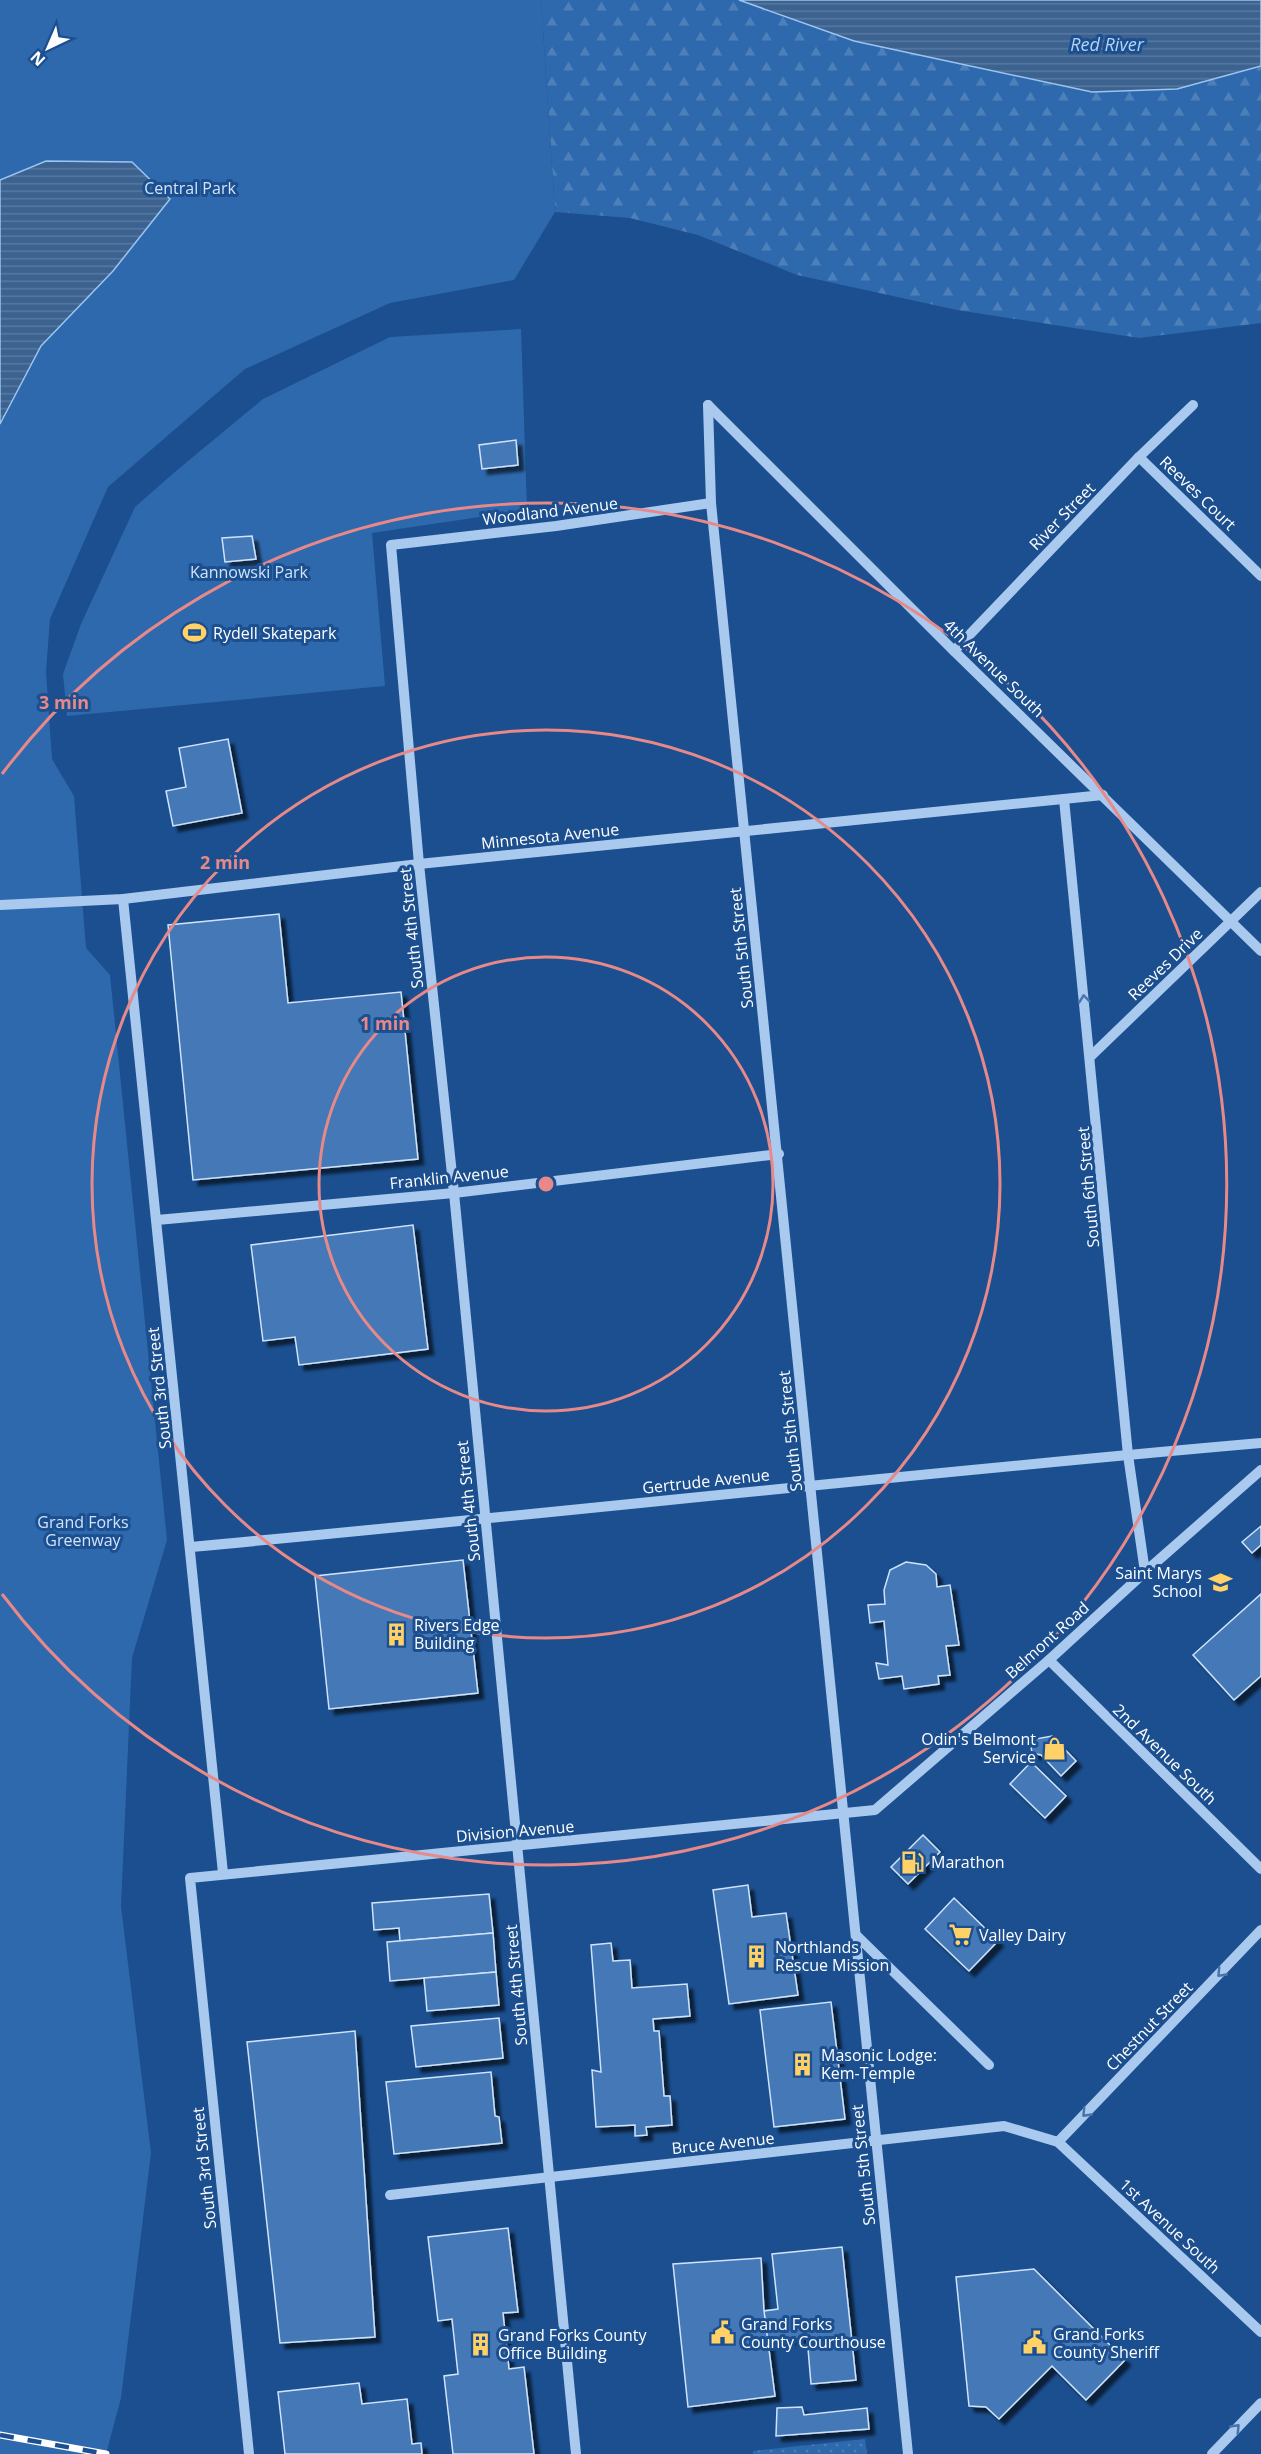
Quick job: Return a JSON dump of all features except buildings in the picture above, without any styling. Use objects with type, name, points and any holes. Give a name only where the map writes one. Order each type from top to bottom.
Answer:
[{"type":"street","name":"South 5th Street","points":[[708,405],[711,503],[908,2454]]},
{"type":"street","name":"4th Avenue South","points":[[708,405],[954,651],[1261,951]]},
{"type":"street","name":"River Street","points":[[954,651],[1139,457],[1193,405]]},
{"type":"street","name":"Reeves Court","points":[[1139,457],[1261,576]]},
{"type":"street","name":"Woodland Avenue","points":[[392,545],[556,526],[711,503]]},
{"type":"street","name":"South 4th Street","points":[[392,545],[420,864],[576,2454]]},
{"type":"street","name":"Minnesota Avenue","points":[[0,905],[123,899],[420,864],[1103,795]]},
{"type":"street","name":"South 6th Street","points":[[1064,799],[1128,1455],[1145,1572]]},
{"type":"street","name":"Reeves Drive","points":[[1090,1057],[1261,892]]},
{"type":"street","name":"South 3rd Street","points":[[123,899],[223,1874]]},
{"type":"street","name":"Franklin Avenue","points":[[157,1220],[454,1193],[778,1154]]},
{"type":"street","name":"Gertrude Avenue","points":[[191,1547],[484,1520],[811,1484],[1261,1443]]},
{"type":"street","name":"Belmont Road","points":[[844,1814],[875,1810],[1049,1660],[1261,1470]]},
{"type":"street","name":"2nd Avenue South","points":[[1049,1660],[1261,1869]]},
{"type":"street","name":"Division Avenue","points":[[190,1878],[844,1814]]},
{"type":"street","name":"South 3rd Street","points":[[190,1878],[249,2454]]},
{"type":"street","name":"Chestnut Street","points":[[1058,2142],[1261,1930]]},
{"type":"street","points":[[856,1935],[989,2065]]},
{"type":"street","name":"Bruce Avenue","points":[[390,2195],[1004,2126],[1058,2142]]},
{"type":"street","name":"1st Avenue South","points":[[1058,2142],[1261,2332]]},
{"type":"street","points":[[1212,2454],[1261,2403]]},
{"type":"green space","points":[[0,0],[541,0],[555,212],[514,280],[390,303],[245,369],[108,487],[50,619],[46,672],[52,759],[74,796],[86,948],[110,975],[167,1540],[132,1658],[121,1906],[151,2153],[121,2398],[106,2454],[0,2454]]},
{"type":"green space","points":[[541,0],[739,0],[854,41],[1092,92],[1177,89],[1261,66],[1261,323],[1139,338],[957,310],[797,275],[698,235],[630,218],[555,212]]},
{"type":"green space","name":"Kannowski Park","points":[[521,329],[527,510],[372,533],[385,686],[67,716],[63,674],[81,624],[135,507],[176,471],[263,399],[390,337]]},
{"type":"green space","points":[[865,2439],[867,2454],[753,2454],[753,2451]]},
{"type":"water","name":"Red River","points":[[739,0],[1261,0],[1261,66],[1177,89],[1092,92],[854,41]]},
{"type":"water","points":[[46,161],[132,162],[170,199],[113,271],[41,346],[0,424],[0,180]]},
{"type":"railway","points":[[0,2435],[106,2454]]},
{"type":"place","name":"Rydell Skatepark","points":[[195,633]]},
{"type":"place","name":"Saint Marys School","points":[[1220,1582]]},
{"type":"place","name":"Rivers Edge Building","points":[[396,1634]]},
{"type":"place","name":"Odin's Belmont Service","points":[[1054,1748]]},
{"type":"place","name":"Marathon","points":[[913,1862]]},
{"type":"place","name":"Valley Dairy","points":[[961,1935]]},
{"type":"place","name":"Northlands Rescue Mission","points":[[757,1956]]},
{"type":"place","name":"Masonic Lodge: Kem-Temple","points":[[803,2064]]},
{"type":"place","name":"Grand Forks County Courthouse","points":[[723,2333]]},
{"type":"place","name":"Grand Forks County Sheriff","points":[[1035,2343]]},
{"type":"place","name":"Grand Forks County Office Building","points":[[480,2344]]},
{"type":"park label","name":"Central Park","points":[[190,188]]},
{"type":"park label","name":"Grand Forks Greenway","points":[[83,1531]]}]
